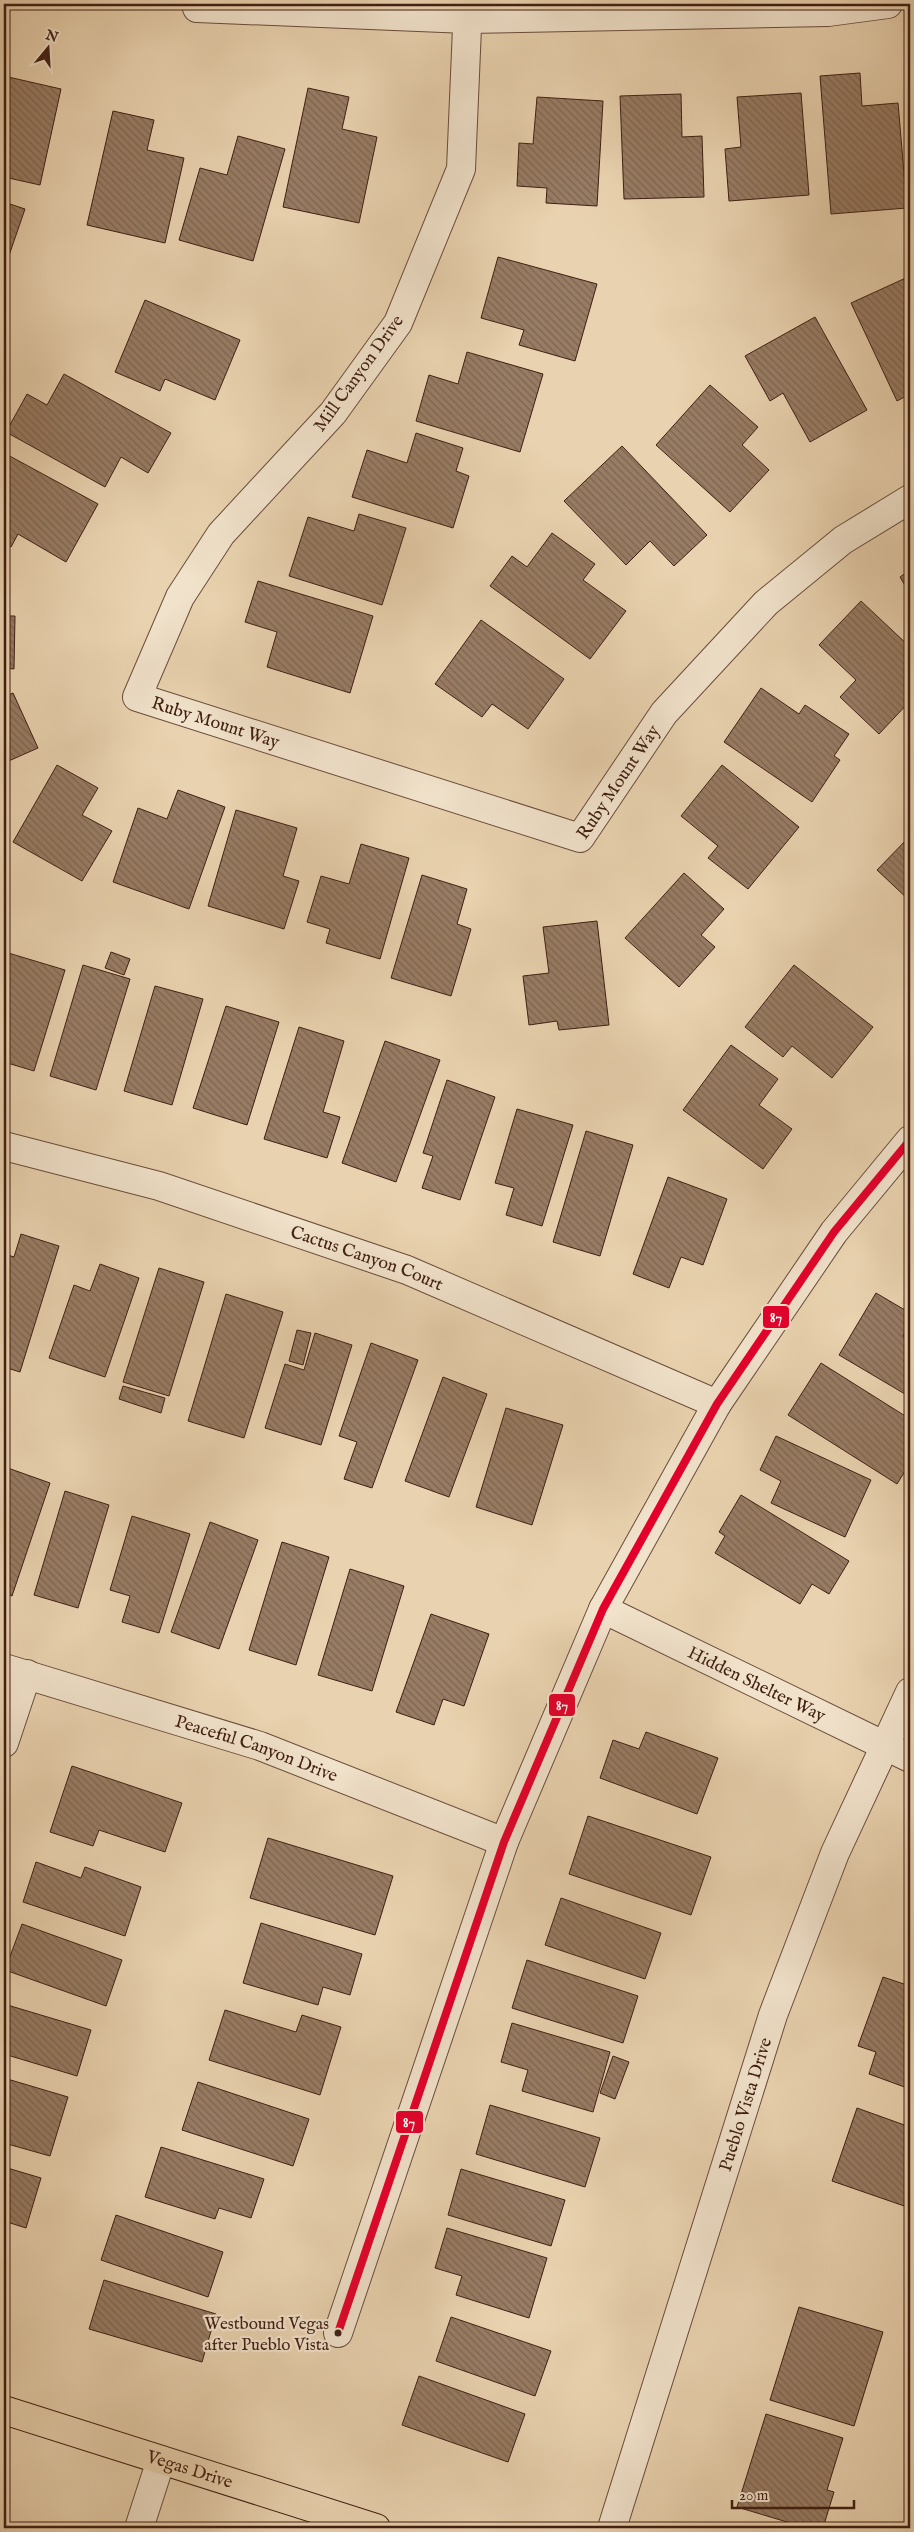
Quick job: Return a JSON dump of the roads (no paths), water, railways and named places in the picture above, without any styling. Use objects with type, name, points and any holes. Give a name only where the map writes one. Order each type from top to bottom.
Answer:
[{"type":"main road","name":"Vegas Drive","points":[[4,2410],[376,2528]]},
{"type":"street","points":[[197,8],[828,12],[888,4]]},
{"type":"street","name":"Mill Canyon Drive","points":[[137,697],[180,596],[221,534],[333,413],[398,323],[461,169],[468,11]]},
{"type":"street","name":"Ruby Mount Way","points":[[137,697],[580,838],[664,713],[766,603],[843,540],[910,499]]},
{"type":"street","points":[[338,2333],[504,1842],[603,1609],[717,1404],[834,1232],[910,1140]]},
{"type":"street","name":"Cactus Canyon Court","points":[[4,1146],[159,1186],[407,1270],[717,1404]]},
{"type":"street","name":"Hidden Shelter Way","points":[[603,1609],[910,1758]]},
{"type":"street","points":[[4,1743],[16,1671]]},
{"type":"street","name":"Peaceful Canyon Drive","points":[[16,1671],[260,1746],[504,1842]]},
{"type":"street","name":"Pueblo Vista Drive","points":[[612,2528],[773,2015],[817,1896],[884,1745],[910,1692]]},
{"type":"street","points":[[139,2528],[161,2460]]},
{"type":"place","name":"Westbound Vegas after Pueblo Vista","points":[[338,2333]]}]
